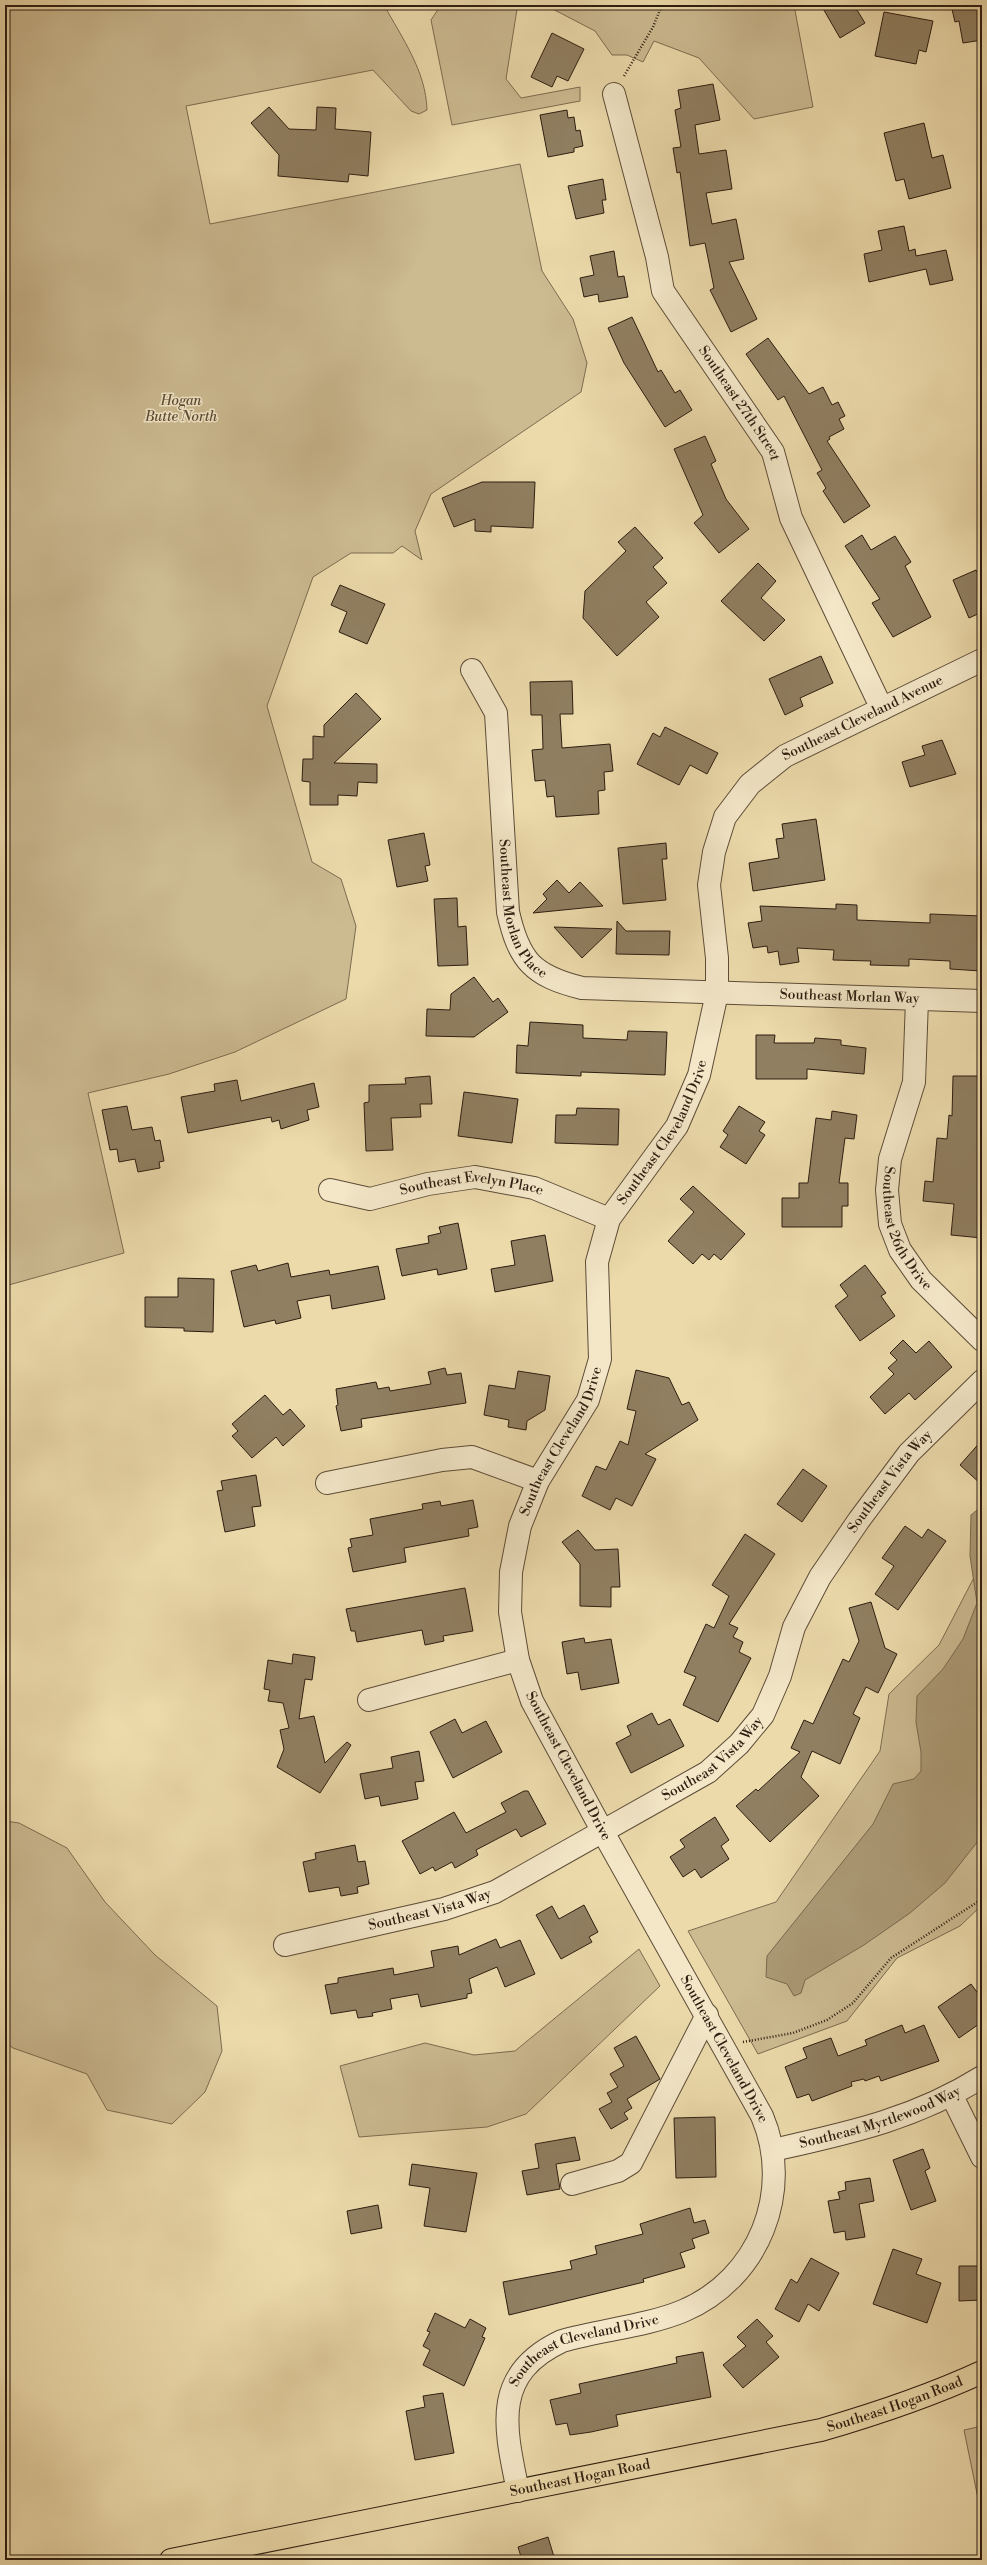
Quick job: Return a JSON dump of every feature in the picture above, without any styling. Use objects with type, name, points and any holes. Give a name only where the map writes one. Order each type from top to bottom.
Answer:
[{"type":"main road","name":"Southeast Hogan Road","points":[[171,2560],[821,2430],[886,2411],[943,2390],[982,2372]]},
{"type":"street","name":"Southeast 27th Street","points":[[614,94],[657,257],[663,290],[773,452],[791,518],[882,709]]},
{"type":"street","name":"Southeast Cleveland Avenue","points":[[750,784],[785,756],[982,660]]},
{"type":"street","name":"Southeast Morlan Place","points":[[472,670],[496,713],[508,912],[514,940],[525,959],[557,982],[582,988],[717,993]]},
{"type":"street","name":"Southeast Cleveland Drive","points":[[518,2491],[507,2432],[506,2412],[509,2397],[523,2370],[545,2349],[562,2341],[682,2311],[714,2294],[731,2279],[751,2255],[764,2228],[774,2185],[773,2150],[762,2116],[725,2047],[602,1832],[532,1701],[518,1660],[510,1612],[511,1572],[520,1526],[538,1481],[588,1400],[600,1359],[597,1262],[609,1219],[677,1126],[699,1075],[717,993],[717,958],[710,878],[714,852],[726,817],[750,784]]},
{"type":"street","name":"Southeast Morlan Way","points":[[717,993],[982,1001]]},
{"type":"street","name":"Southeast 26th Drive","points":[[917,1000],[914,1082],[890,1159],[887,1190],[890,1224],[900,1250],[921,1280],[982,1340]]},
{"type":"street","name":"Southeast Evelyn Place","points":[[330,1190],[370,1199],[428,1184],[475,1177],[534,1188],[609,1219]]},
{"type":"street","name":"Southeast Vista Way","points":[[285,1945],[468,1902],[495,1892],[708,1772],[739,1744],[762,1715],[780,1676],[794,1628],[820,1576],[909,1454],[982,1381]]},
{"type":"street","points":[[327,1483],[442,1460],[472,1457],[538,1481]]},
{"type":"street","points":[[369,1700],[518,1660]]},
{"type":"street","points":[[572,2184],[618,2171],[630,2162],[707,2016]]},
{"type":"street","name":"Southeast Myrtlewood Way","points":[[773,2150],[888,2123],[952,2096],[982,2077]]},
{"type":"street","points":[[952,2096],[982,2157]]},
{"type":"path","points":[[614,94],[653,27],[662,5]]},
{"type":"path","points":[[725,2047],[753,2039],[793,2033],[827,2020],[854,2003],[891,1958],[982,1899]]},
{"type":"green space","name":"Hogan Butte North","points":[[5,5],[384,5],[418,68],[426,96],[427,110],[419,114],[411,111],[373,70],[186,106],[210,224],[520,164],[542,271],[573,319],[587,363],[581,392],[431,494],[415,531],[422,560],[402,546],[393,553],[351,553],[313,577],[267,706],[312,862],[341,879],[356,926],[346,999],[235,1052],[169,1074],[88,1093],[124,1253],[5,1286]]},
{"type":"green space","points":[[441,5],[509,5],[517,9],[506,79],[521,98],[580,87],[580,101],[452,125],[431,20]]},
{"type":"green space","points":[[545,5],[794,5],[813,107],[754,119],[699,58],[654,41],[643,62],[627,55],[612,55],[595,31]]},
{"type":"green space","points":[[982,1562],[982,1905],[960,1926],[897,1958],[847,2021],[758,2054],[688,1931],[776,1902],[880,1751],[889,1694],[939,1645]]},
{"type":"green space","points":[[5,1821],[19,1823],[67,1848],[105,1902],[155,1955],[217,2006],[222,2051],[205,2092],[172,2124],[107,2110],[87,2074],[13,2048],[5,2042]]},
{"type":"green space","points":[[639,1949],[660,1986],[526,2114],[487,2127],[359,2137],[340,2066],[425,2043],[474,2055],[515,2051]]},
{"type":"green space","points":[[982,2426],[982,2518],[964,2430]]},
{"type":"shaded area","points":[[982,1506],[982,1836],[945,1883],[910,1913],[864,1945],[805,1980],[801,1993],[794,1996],[787,1984],[766,1977],[767,1956],[873,1824],[893,1784],[914,1779],[921,1771],[921,1752],[916,1722],[917,1696],[943,1669],[963,1639],[977,1603],[970,1556],[971,1515]]},
{"type":"building","points":[[821,5],[854,5],[865,23],[840,38]]},
{"type":"building","points":[[951,5],[982,5],[982,40],[963,43],[959,21],[955,22]]},
{"type":"building","points":[[884,12],[933,21],[926,52],[919,50],[916,64],[875,56]]},
{"type":"building","points":[[552,33],[584,49],[568,81],[557,76],[552,87],[531,77]]},
{"type":"building","points":[[713,84],[720,120],[695,125],[699,154],[726,150],[732,189],[706,193],[712,224],[736,219],[744,259],[729,262],[757,319],[731,332],[710,290],[714,288],[705,243],[690,246],[680,172],[677,173],[673,148],[681,147],[675,110],[681,108],[678,90]]},
{"type":"building","points":[[269,107],[289,129],[316,130],[317,107],[336,108],[335,129],[371,132],[368,176],[349,174],[348,182],[278,176],[279,155],[251,123]]},
{"type":"building","points":[[567,110],[568,118],[574,117],[576,131],[580,130],[583,146],[574,148],[574,152],[548,157],[540,115]]},
{"type":"building","points":[[924,123],[932,158],[943,155],[951,188],[909,199],[904,179],[896,181],[884,133]]},
{"type":"building","points":[[603,179],[606,200],[602,200],[604,213],[576,219],[568,186]]},
{"type":"building","points":[[904,226],[909,251],[915,249],[916,256],[946,250],[953,280],[930,285],[926,269],[869,282],[864,254],[882,250],[878,231]]},
{"type":"building","points":[[614,251],[618,277],[624,276],[628,297],[599,302],[598,294],[584,297],[580,278],[594,275],[590,256]]},
{"type":"building","points":[[632,317],[658,372],[661,370],[675,393],[680,390],[692,410],[665,427],[624,363],[608,328]]},
{"type":"building","points":[[768,338],[809,394],[823,387],[832,405],[838,402],[845,416],[839,419],[844,429],[829,437],[830,439],[827,441],[870,506],[844,523],[823,491],[826,488],[817,473],[822,470],[784,396],[778,400],[746,354]]},
{"type":"building","points":[[705,436],[716,461],[711,464],[726,499],[749,529],[719,553],[694,523],[703,515],[674,449]]},
{"type":"building","points":[[482,482],[535,482],[533,528],[491,526],[491,532],[475,531],[475,519],[454,527],[442,498]]},
{"type":"building","points":[[635,527],[663,558],[653,567],[667,583],[646,602],[659,617],[617,656],[583,618],[585,591],[626,551],[618,542]]},
{"type":"building","points":[[862,535],[871,550],[895,536],[911,562],[905,566],[931,617],[893,637],[872,603],[880,599],[845,546]]},
{"type":"building","points":[[758,563],[776,581],[761,598],[785,620],[764,641],[721,601]]},
{"type":"building","points":[[976,570],[982,583],[982,612],[969,618],[953,580]]},
{"type":"building","points":[[340,585],[385,604],[367,644],[339,632],[347,612],[331,605]]},
{"type":"building","points":[[821,656],[833,683],[800,698],[803,706],[785,715],[769,679]]},
{"type":"building","points":[[572,681],[573,714],[560,714],[562,748],[610,744],[613,771],[604,772],[605,790],[598,791],[599,814],[556,817],[554,796],[547,797],[545,780],[535,781],[532,750],[543,749],[542,715],[531,715],[530,682]]},
{"type":"building","points":[[356,693],[381,719],[334,763],[377,764],[377,783],[358,782],[357,796],[338,795],[338,805],[310,805],[310,782],[302,781],[303,759],[313,759],[313,736],[324,737],[324,725]]},
{"type":"building","points":[[665,727],[718,753],[707,774],[690,765],[679,785],[637,764],[653,733],[660,737]]},
{"type":"building","points":[[942,740],[956,774],[910,787],[902,762],[925,755],[922,746]]},
{"type":"building","points":[[816,819],[825,880],[753,891],[749,863],[779,858],[776,839],[784,838],[782,824]]},
{"type":"building","points":[[424,833],[430,865],[425,866],[428,881],[397,887],[388,840]]},
{"type":"building","points":[[666,843],[667,859],[662,859],[666,900],[623,904],[618,848]]},
{"type":"building","points":[[557,880],[569,893],[580,882],[603,906],[533,913],[547,899],[543,894]]},
{"type":"building","points":[[457,898],[458,927],[466,926],[468,965],[438,966],[434,899]]},
{"type":"building","points":[[836,904],[857,905],[857,920],[930,923],[930,914],[982,916],[981,971],[950,969],[950,961],[909,959],[909,966],[870,965],[871,961],[833,960],[834,950],[797,948],[799,962],[780,965],[778,951],[768,953],[767,946],[753,948],[748,923],[762,921],[760,906],[836,909]]},
{"type":"building","points":[[617,921],[626,931],[670,931],[669,955],[616,954]]},
{"type":"building","points":[[554,927],[612,929],[582,958]]},
{"type":"building","points":[[474,977],[493,1002],[498,998],[508,1012],[474,1037],[426,1036],[427,1009],[450,1010],[451,994]]},
{"type":"building","points":[[530,1022],[583,1025],[583,1038],[627,1040],[628,1031],[667,1032],[665,1075],[581,1072],[581,1076],[516,1073],[517,1045],[528,1046]]},
{"type":"building","points":[[756,1035],[775,1035],[774,1043],[814,1043],[815,1038],[841,1040],[841,1045],[866,1048],[864,1074],[807,1069],[807,1079],[756,1079]]},
{"type":"building","points":[[430,1076],[432,1104],[420,1104],[421,1117],[391,1118],[393,1150],[366,1151],[364,1103],[369,1102],[369,1085],[406,1084],[405,1078]]},
{"type":"building","points":[[953,1076],[982,1076],[982,1238],[951,1235],[954,1204],[923,1201],[925,1181],[933,1182],[937,1138],[947,1139],[949,1115],[952,1116]]},
{"type":"building","points":[[237,1080],[241,1101],[314,1083],[319,1107],[307,1110],[309,1120],[281,1129],[279,1120],[272,1122],[271,1117],[188,1133],[181,1097],[215,1091],[214,1084]]},
{"type":"building","points":[[464,1092],[518,1099],[512,1143],[458,1136]]},
{"type":"building","points":[[127,1106],[132,1130],[152,1127],[155,1141],[160,1140],[164,1161],[159,1162],[160,1168],[138,1172],[135,1159],[119,1162],[117,1149],[110,1150],[102,1110]]},
{"type":"building","points":[[739,1106],[765,1122],[759,1131],[765,1135],[746,1164],[720,1147],[728,1135],[723,1131]]},
{"type":"building","points":[[577,1108],[619,1109],[618,1145],[555,1143],[556,1115],[576,1115]]},
{"type":"building","points":[[832,1111],[857,1115],[854,1139],[845,1138],[839,1183],[848,1183],[848,1206],[842,1206],[842,1227],[782,1227],[782,1198],[799,1198],[799,1183],[808,1183],[816,1118],[831,1120]]},
{"type":"building","points":[[693,1186],[745,1234],[721,1260],[714,1254],[709,1260],[702,1254],[693,1264],[668,1241],[694,1212],[680,1199]]},
{"type":"building","points":[[458,1223],[467,1269],[438,1275],[437,1269],[402,1276],[396,1249],[429,1243],[428,1236],[441,1233],[439,1227]]},
{"type":"building","points":[[545,1235],[553,1281],[495,1292],[491,1269],[515,1265],[511,1241]]},
{"type":"building","points":[[288,1263],[291,1277],[329,1270],[330,1275],[378,1266],[385,1299],[332,1309],[330,1295],[297,1301],[301,1318],[276,1324],[275,1320],[244,1327],[231,1271],[256,1265],[258,1271]]},
{"type":"building","points":[[865,1265],[886,1293],[881,1296],[895,1316],[860,1341],[835,1306],[848,1296],[840,1285]]},
{"type":"building","points":[[178,1278],[214,1279],[213,1332],[184,1331],[184,1328],[145,1327],[145,1297],[178,1297]]},
{"type":"building","points":[[903,1340],[916,1353],[929,1341],[952,1367],[915,1400],[909,1393],[885,1414],[870,1397],[894,1374],[888,1368],[897,1360],[890,1353]]},
{"type":"building","points":[[445,1368],[447,1375],[461,1373],[466,1403],[361,1419],[362,1427],[341,1431],[336,1406],[338,1405],[336,1389],[376,1382],[378,1389],[389,1387],[390,1391],[431,1384],[428,1372]]},
{"type":"building","points":[[636,1370],[669,1378],[682,1405],[689,1402],[698,1420],[645,1454],[656,1459],[632,1506],[616,1498],[610,1510],[582,1496],[596,1466],[606,1470],[620,1441],[628,1445],[636,1411],[627,1409]]},
{"type":"building","points":[[518,1371],[550,1376],[545,1410],[527,1421],[526,1430],[508,1427],[509,1420],[484,1415],[489,1385],[515,1389]]},
{"type":"building","points":[[265,1395],[283,1415],[290,1409],[305,1426],[283,1446],[276,1437],[252,1458],[232,1436],[238,1431],[232,1424]]},
{"type":"building","points":[[982,1440],[982,1485],[960,1465]]},
{"type":"building","points":[[803,1469],[827,1486],[802,1522],[777,1504]]},
{"type":"building","points":[[256,1475],[261,1506],[252,1507],[255,1526],[225,1532],[217,1491],[223,1490],[221,1481]]},
{"type":"building","points":[[473,1500],[478,1527],[468,1529],[469,1536],[404,1548],[406,1562],[353,1572],[348,1548],[352,1547],[350,1539],[373,1535],[370,1519],[423,1509],[422,1504],[440,1501],[441,1506]]},
{"type":"building","points":[[905,1526],[922,1538],[928,1529],[946,1541],[898,1610],[875,1594],[894,1566],[882,1558]]},
{"type":"building","points":[[578,1530],[595,1550],[618,1549],[620,1587],[611,1587],[611,1607],[580,1606],[580,1564],[562,1542]]},
{"type":"building","points":[[745,1534],[775,1554],[729,1624],[738,1628],[733,1637],[743,1642],[739,1652],[751,1658],[718,1722],[683,1705],[696,1677],[684,1672],[706,1624],[714,1628],[729,1596],[712,1585]]},
{"type":"building","points":[[465,1588],[473,1631],[443,1636],[444,1641],[425,1645],[422,1630],[357,1642],[355,1631],[351,1631],[346,1609]]},
{"type":"building","points":[[871,1602],[885,1648],[897,1654],[878,1693],[866,1687],[853,1714],[860,1718],[840,1764],[812,1751],[801,1777],[819,1796],[770,1842],[736,1806],[756,1789],[758,1791],[800,1752],[791,1748],[804,1720],[813,1724],[843,1659],[849,1662],[859,1641],[849,1608]]},
{"type":"building","points":[[584,1638],[585,1643],[611,1639],[619,1683],[581,1690],[578,1672],[567,1674],[562,1642]]},
{"type":"building","points":[[293,1654],[315,1657],[312,1680],[305,1679],[299,1719],[314,1716],[325,1763],[347,1742],[351,1745],[320,1793],[277,1767],[284,1749],[280,1730],[289,1728],[283,1703],[268,1701],[270,1690],[264,1689],[268,1660],[292,1664]]},
{"type":"building","points":[[652,1713],[658,1725],[670,1719],[684,1746],[631,1773],[616,1743],[631,1735],[627,1726]]},
{"type":"building","points":[[455,1719],[462,1733],[486,1721],[502,1752],[453,1778],[430,1732]]},
{"type":"building","points":[[419,1751],[424,1781],[415,1782],[418,1799],[381,1806],[379,1796],[365,1799],[360,1774],[393,1768],[391,1757]]},
{"type":"building","points":[[524,1791],[528,1791],[546,1824],[521,1837],[516,1829],[476,1850],[478,1855],[455,1868],[452,1862],[435,1871],[433,1867],[420,1874],[402,1841],[454,1812],[466,1833],[506,1812],[501,1803]]},
{"type":"building","points":[[715,1817],[729,1840],[721,1846],[729,1859],[701,1878],[695,1869],[683,1877],[670,1857],[685,1847],[680,1840]]},
{"type":"building","points":[[355,1845],[358,1862],[365,1861],[369,1884],[357,1887],[358,1893],[341,1896],[339,1887],[309,1892],[303,1862],[316,1859],[315,1853]]},
{"type":"building","points":[[584,1905],[598,1932],[589,1937],[592,1942],[561,1959],[536,1915],[552,1906],[559,1919]]},
{"type":"building","points":[[496,1939],[500,1948],[520,1940],[535,1974],[505,1987],[497,1967],[469,1979],[472,1993],[467,1994],[467,1998],[421,2007],[418,1994],[390,1999],[392,2009],[372,2013],[373,2016],[358,2018],[356,2010],[331,2014],[325,1985],[338,1983],[338,1978],[393,1968],[394,1975],[434,1967],[431,1951],[458,1946],[459,1955]]},
{"type":"building","points":[[971,1984],[982,1999],[982,2022],[959,2038],[938,2007]]},
{"type":"building","points":[[902,2025],[905,2033],[924,2025],[939,2061],[881,2081],[879,2076],[865,2081],[864,2079],[851,2082],[852,2086],[812,2101],[809,2094],[797,2098],[785,2067],[807,2058],[803,2048],[831,2038],[838,2056],[867,2045],[865,2040]]},
{"type":"building","points":[[636,2036],[660,2079],[627,2099],[632,2108],[624,2113],[628,2119],[611,2129],[599,2109],[612,2102],[607,2093],[618,2087],[610,2074],[624,2066],[614,2048]]},
{"type":"building","points":[[715,2117],[716,2177],[676,2178],[674,2118]]},
{"type":"building","points":[[575,2137],[580,2160],[556,2164],[560,2189],[527,2195],[522,2171],[539,2168],[535,2144]]},
{"type":"building","points":[[923,2149],[930,2168],[925,2171],[936,2201],[911,2210],[893,2160]]},
{"type":"building","points":[[412,2164],[477,2173],[466,2232],[424,2226],[430,2188],[409,2185]]},
{"type":"building","points":[[870,2178],[874,2201],[859,2204],[865,2237],[846,2240],[845,2231],[834,2233],[828,2201],[840,2199],[838,2192],[846,2190],[845,2182]]},
{"type":"building","points":[[378,2205],[382,2228],[351,2234],[347,2211]]},
{"type":"building","points":[[690,2208],[694,2223],[705,2220],[709,2233],[692,2239],[695,2248],[680,2253],[685,2267],[643,2279],[644,2282],[509,2315],[503,2282],[572,2269],[570,2261],[597,2254],[595,2246],[643,2234],[640,2224]]},
{"type":"building","points":[[893,2249],[922,2259],[916,2274],[941,2283],[927,2323],[873,2304]]},
{"type":"building","points":[[811,2258],[839,2273],[819,2311],[808,2304],[799,2322],[775,2309],[791,2279],[797,2283]]},
{"type":"building","points":[[959,2266],[982,2266],[982,2300],[959,2301]]},
{"type":"building","points":[[435,2313],[465,2328],[470,2319],[486,2328],[482,2337],[485,2338],[464,2386],[423,2365],[430,2350],[423,2346],[430,2332],[427,2331]]},
{"type":"building","points":[[757,2319],[773,2336],[766,2342],[779,2357],[743,2388],[723,2365],[746,2346],[737,2337]]},
{"type":"building","points":[[703,2352],[711,2397],[616,2415],[618,2426],[591,2432],[570,2435],[567,2423],[556,2425],[550,2400],[581,2393],[579,2384],[677,2363],[676,2357]]},
{"type":"building","points":[[443,2393],[454,2453],[415,2460],[406,2411],[425,2407],[423,2396]]},
{"type":"building","points":[[548,2537],[555,2560],[522,2560],[518,2547]]}]
